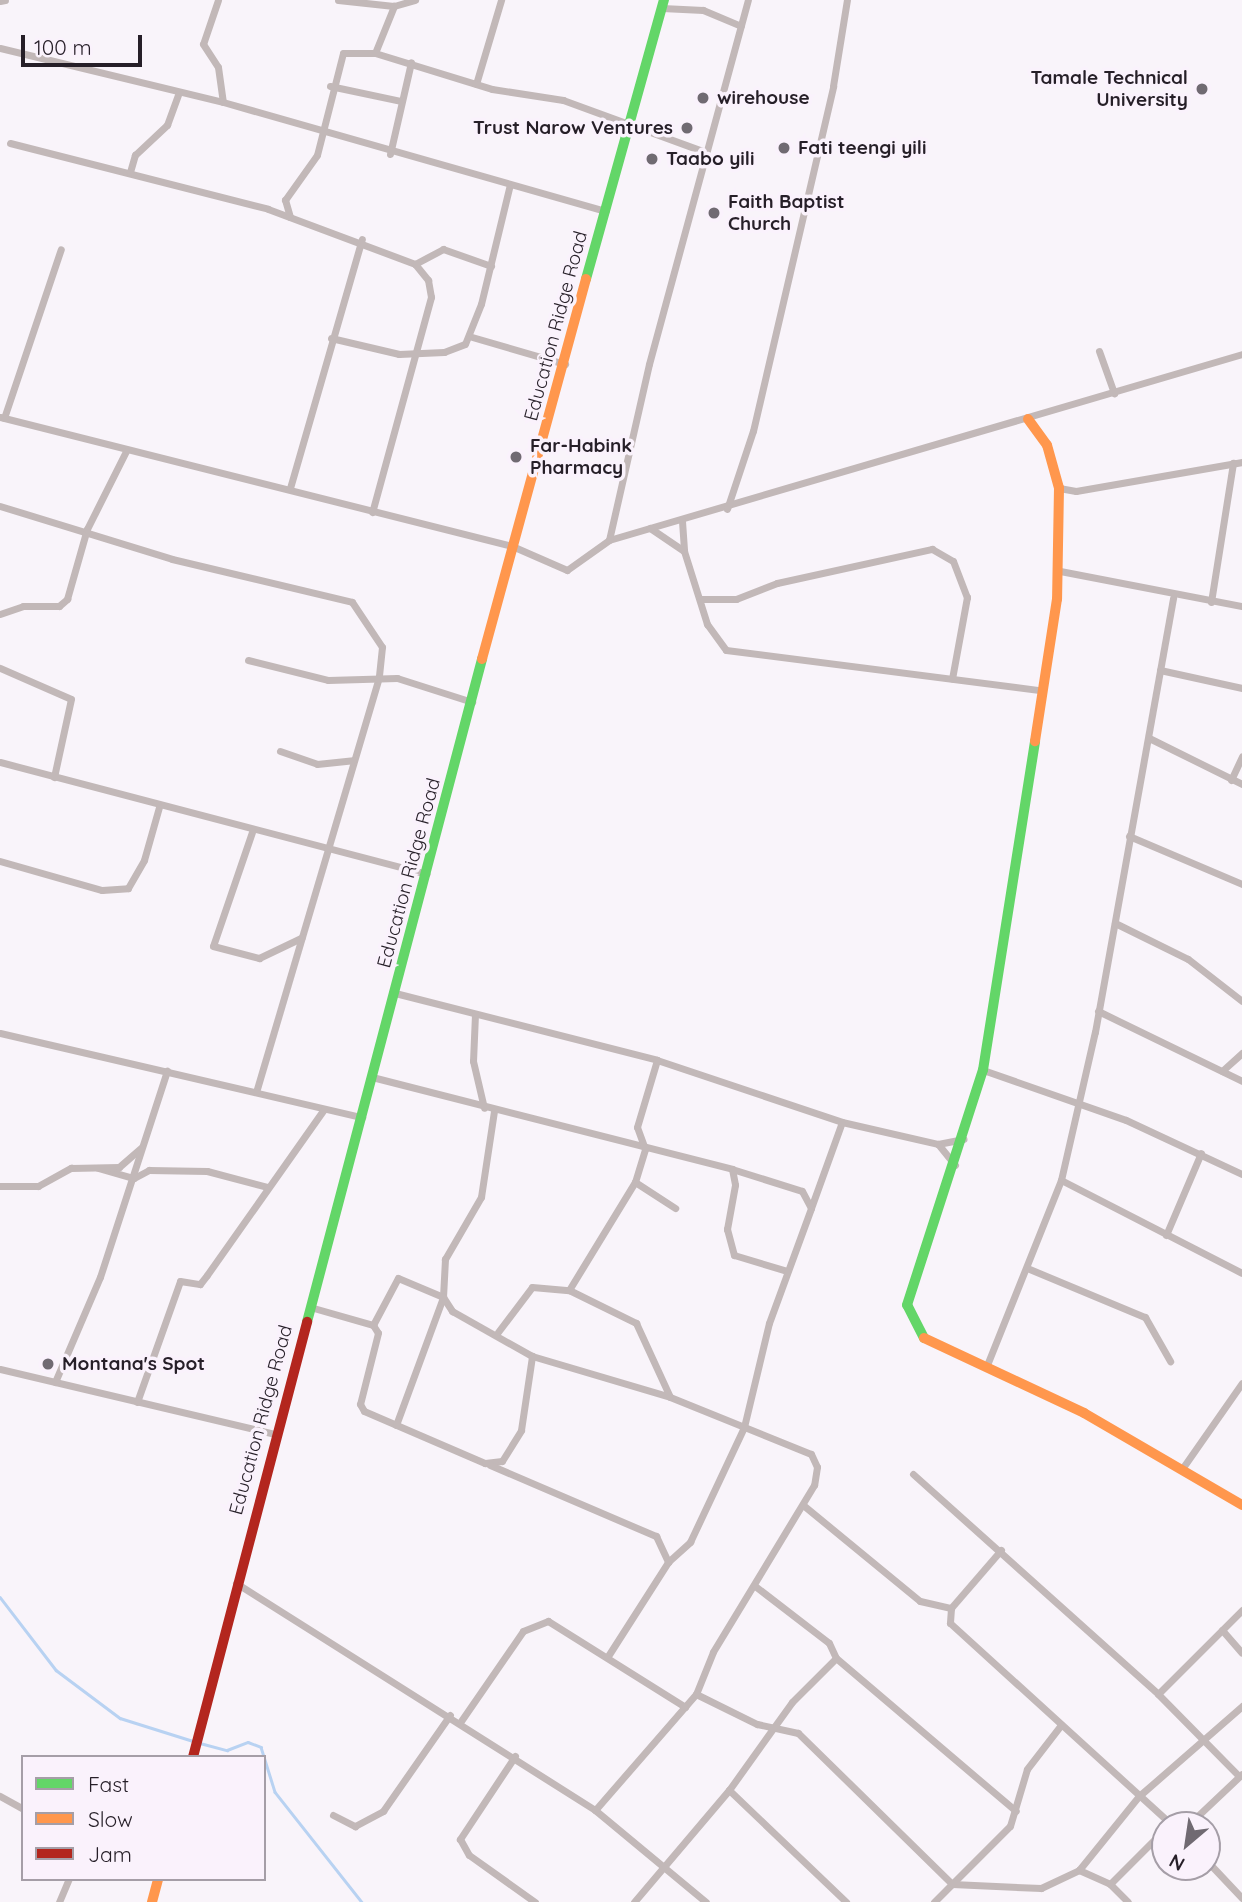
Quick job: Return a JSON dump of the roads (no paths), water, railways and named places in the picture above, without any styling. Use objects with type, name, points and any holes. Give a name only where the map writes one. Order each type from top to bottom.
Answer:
[{"type":"main road","name":"Education Ridge Road","points":[[193,1755],[235,1583],[427,874],[512,546],[633,122],[663,4]]},
{"type":"main road","points":[[1028,419],[1047,445],[1059,488],[1060,571],[1039,690],[984,1070],[965,1139],[907,1305],[920,1335],[987,1365],[1184,1466],[1242,1506]]},
{"type":"main road","points":[[152,1902],[157,1881]]},
{"type":"street","points":[[218,0],[203,44],[218,66],[223,102]]},
{"type":"street","points":[[338,0],[394,6],[415,0]]},
{"type":"street","points":[[476,84],[501,0]]},
{"type":"street","points":[[609,540],[705,152],[748,0]]},
{"type":"street","points":[[727,509],[753,431],[834,86],[847,0]]},
{"type":"street","points":[[663,4],[703,10],[741,26]]},
{"type":"street","points":[[375,53],[394,6]]},
{"type":"street","points":[[0,48],[223,102],[324,131],[390,154],[606,211]]},
{"type":"street","points":[[268,209],[285,200],[317,155],[324,131],[330,86],[343,53],[375,53],[476,84],[633,122],[705,152]]},
{"type":"street","points":[[390,154],[411,62]]},
{"type":"street","points":[[330,86],[401,101]]},
{"type":"street","points":[[130,172],[135,155],[167,125],[177,93]]},
{"type":"street","points":[[10,143],[268,209],[362,239],[415,264],[428,281],[431,297],[418,353],[397,407],[372,512]]},
{"type":"street","points":[[331,338],[418,353],[456,349],[472,337],[510,184]]},
{"type":"street","points":[[285,200],[290,216]]},
{"type":"street","points":[[290,488],[331,338],[362,239]]},
{"type":"street","points":[[61,249],[2,417],[126,451],[290,488],[372,512],[512,546],[567,570],[609,540],[727,509],[1242,354]]},
{"type":"street","points":[[415,264],[443,249],[491,266]]},
{"type":"street","points":[[472,337],[565,364]]},
{"type":"street","points":[[1099,351],[1114,393]]},
{"type":"street","points":[[0,614],[7,608],[63,604],[87,529],[126,451]]},
{"type":"street","points":[[1059,488],[1076,491],[1238,462],[1211,602]]},
{"type":"street","points":[[0,506],[87,529],[172,559],[352,602],[382,647],[379,677],[257,1090]]},
{"type":"street","points":[[682,521],[684,551],[716,641],[739,656],[1039,690]]},
{"type":"street","points":[[650,528],[684,551]]},
{"type":"street","points":[[701,599],[736,599],[777,583],[932,549],[953,561],[967,597],[952,679]]},
{"type":"street","points":[[1060,571],[1173,598],[1242,606]]},
{"type":"street","points":[[987,1365],[1061,1180],[1115,923],[1173,598]]},
{"type":"street","points":[[248,660],[328,680],[365,683],[379,677],[472,702]]},
{"type":"street","points":[[0,668],[71,699],[54,777]]},
{"type":"street","points":[[1160,670],[1242,688]]},
{"type":"street","points":[[1149,738],[1242,784]]},
{"type":"street","points":[[280,751],[317,764],[354,760]]},
{"type":"street","points":[[1231,780],[1242,756]]},
{"type":"street","points":[[0,762],[252,832],[328,847],[427,874]]},
{"type":"street","points":[[0,861],[102,890],[128,888],[145,860],[159,807]]},
{"type":"street","points":[[252,832],[213,946],[259,958],[301,938]]},
{"type":"street","points":[[1129,836],[1242,884]]},
{"type":"street","points":[[1115,923],[1188,959],[1242,1001]]},
{"type":"street","points":[[395,993],[657,1060],[842,1122],[938,1144],[965,1139]]},
{"type":"street","points":[[1098,1011],[1242,1081]]},
{"type":"street","points":[[475,1014],[473,1061],[484,1108]]},
{"type":"street","points":[[0,1033],[257,1090],[362,1117]]},
{"type":"street","points":[[1222,1072],[1242,1053]]},
{"type":"street","points":[[569,1290],[635,1182],[645,1149],[637,1127],[657,1060]]},
{"type":"street","points":[[984,1070],[1079,1101],[1201,1153],[1242,1174]]},
{"type":"street","points":[[55,1382],[134,1178],[167,1071]]},
{"type":"street","points":[[372,1077],[494,1111],[732,1169],[802,1191],[811,1208]]},
{"type":"street","points":[[137,1402],[178,1286],[183,1280],[200,1284],[324,1109]]},
{"type":"street","points":[[396,1426],[443,1297],[445,1259],[481,1197],[494,1111]]},
{"type":"street","points":[[608,1656],[668,1562],[690,1542],[744,1427],[743,1410],[787,1271],[842,1122]]},
{"type":"street","points":[[0,1186],[38,1186],[71,1168],[125,1165],[144,1144]]},
{"type":"street","points":[[938,1144],[956,1166]]},
{"type":"street","points":[[1166,1235],[1201,1153]]},
{"type":"street","points":[[98,1168],[134,1178],[149,1170],[207,1171],[267,1187]]},
{"type":"street","points":[[732,1169],[727,1229],[734,1255],[787,1271]]},
{"type":"street","points":[[1061,1180],[1242,1272]]},
{"type":"street","points":[[635,1182],[675,1208]]},
{"type":"street","points":[[1027,1268],[1145,1317],[1170,1361]]},
{"type":"street","points":[[595,1810],[696,1694],[713,1652],[803,1504],[817,1467],[811,1454],[670,1396],[532,1356],[498,1332],[464,1319],[443,1297],[398,1278],[373,1325],[378,1344],[361,1408],[396,1426],[656,1536],[668,1562]]},
{"type":"street","points":[[498,1332],[532,1287],[569,1290],[636,1323],[670,1396]]},
{"type":"street","points":[[310,1307],[373,1325]]},
{"type":"street","points":[[485,1463],[502,1461],[521,1430],[532,1356]]},
{"type":"street","points":[[0,1369],[276,1434]]},
{"type":"street","points":[[1184,1466],[1242,1383]]},
{"type":"street","points":[[913,1474],[1158,1693],[1241,1775],[1203,1811]]},
{"type":"street","points":[[803,1504],[920,1601],[951,1608]]},
{"type":"street","points":[[1001,1550],[951,1608],[950,1623],[1154,1811]]},
{"type":"street","points":[[235,1583],[461,1721],[595,1810],[667,1863],[706,1902]]},
{"type":"street","points":[[755,1586],[829,1643],[836,1658],[1016,1811]]},
{"type":"street","points":[[1158,1693],[1242,1610]]},
{"type":"street","points":[[461,1721],[513,1642],[536,1624],[564,1627],[685,1707]]},
{"type":"street","points":[[1222,1630],[1242,1653]]},
{"type":"street","points":[[634,1902],[729,1790],[771,1727],[836,1658]]},
{"type":"street","points":[[696,1694],[771,1727],[793,1731],[811,1743],[952,1884],[1041,1888],[1079,1870],[1139,1796],[1201,1737],[1242,1706]]},
{"type":"street","points":[[333,1815],[355,1826],[383,1811],[450,1715]]},
{"type":"street","points":[[934,1902],[999,1840],[1016,1811],[1027,1769],[1061,1725]]},
{"type":"street","points":[[515,1756],[460,1839],[469,1855],[536,1902]]},
{"type":"street","points":[[729,1790],[846,1902]]},
{"type":"street","points":[[0,1796],[21,1808]]},
{"type":"street","points":[[1110,1884],[1151,1844]]},
{"type":"street","points":[[1079,1870],[1110,1884],[1128,1902]]},
{"type":"street","points":[[1221,1874],[1241,1893]]},
{"type":"street","points":[[59,1902],[68,1881]]},
{"type":"waterway","points":[[0,1597],[56,1670],[120,1718],[193,1741]]},
{"type":"waterway","points":[[200,1743],[227,1750],[248,1742],[261,1747],[263,1755]]},
{"type":"waterway","points":[[266,1763],[275,1792],[362,1902]]},
{"type":"place","name":"Tamale Technical University","points":[[1202,89]]},
{"type":"place","name":"wirehouse","points":[[703,98]]},
{"type":"place","name":"Trust Narow Ventures","points":[[687,128]]},
{"type":"place","name":"Fati teengi yili","points":[[784,148]]},
{"type":"place","name":"Taabo yili","points":[[652,159]]},
{"type":"place","name":"Faith Baptist Church","points":[[714,213]]},
{"type":"place","name":"Far-Habink Pharmacy","points":[[516,457]]},
{"type":"place","name":"Montana's Spot","points":[[48,1364]]}]
